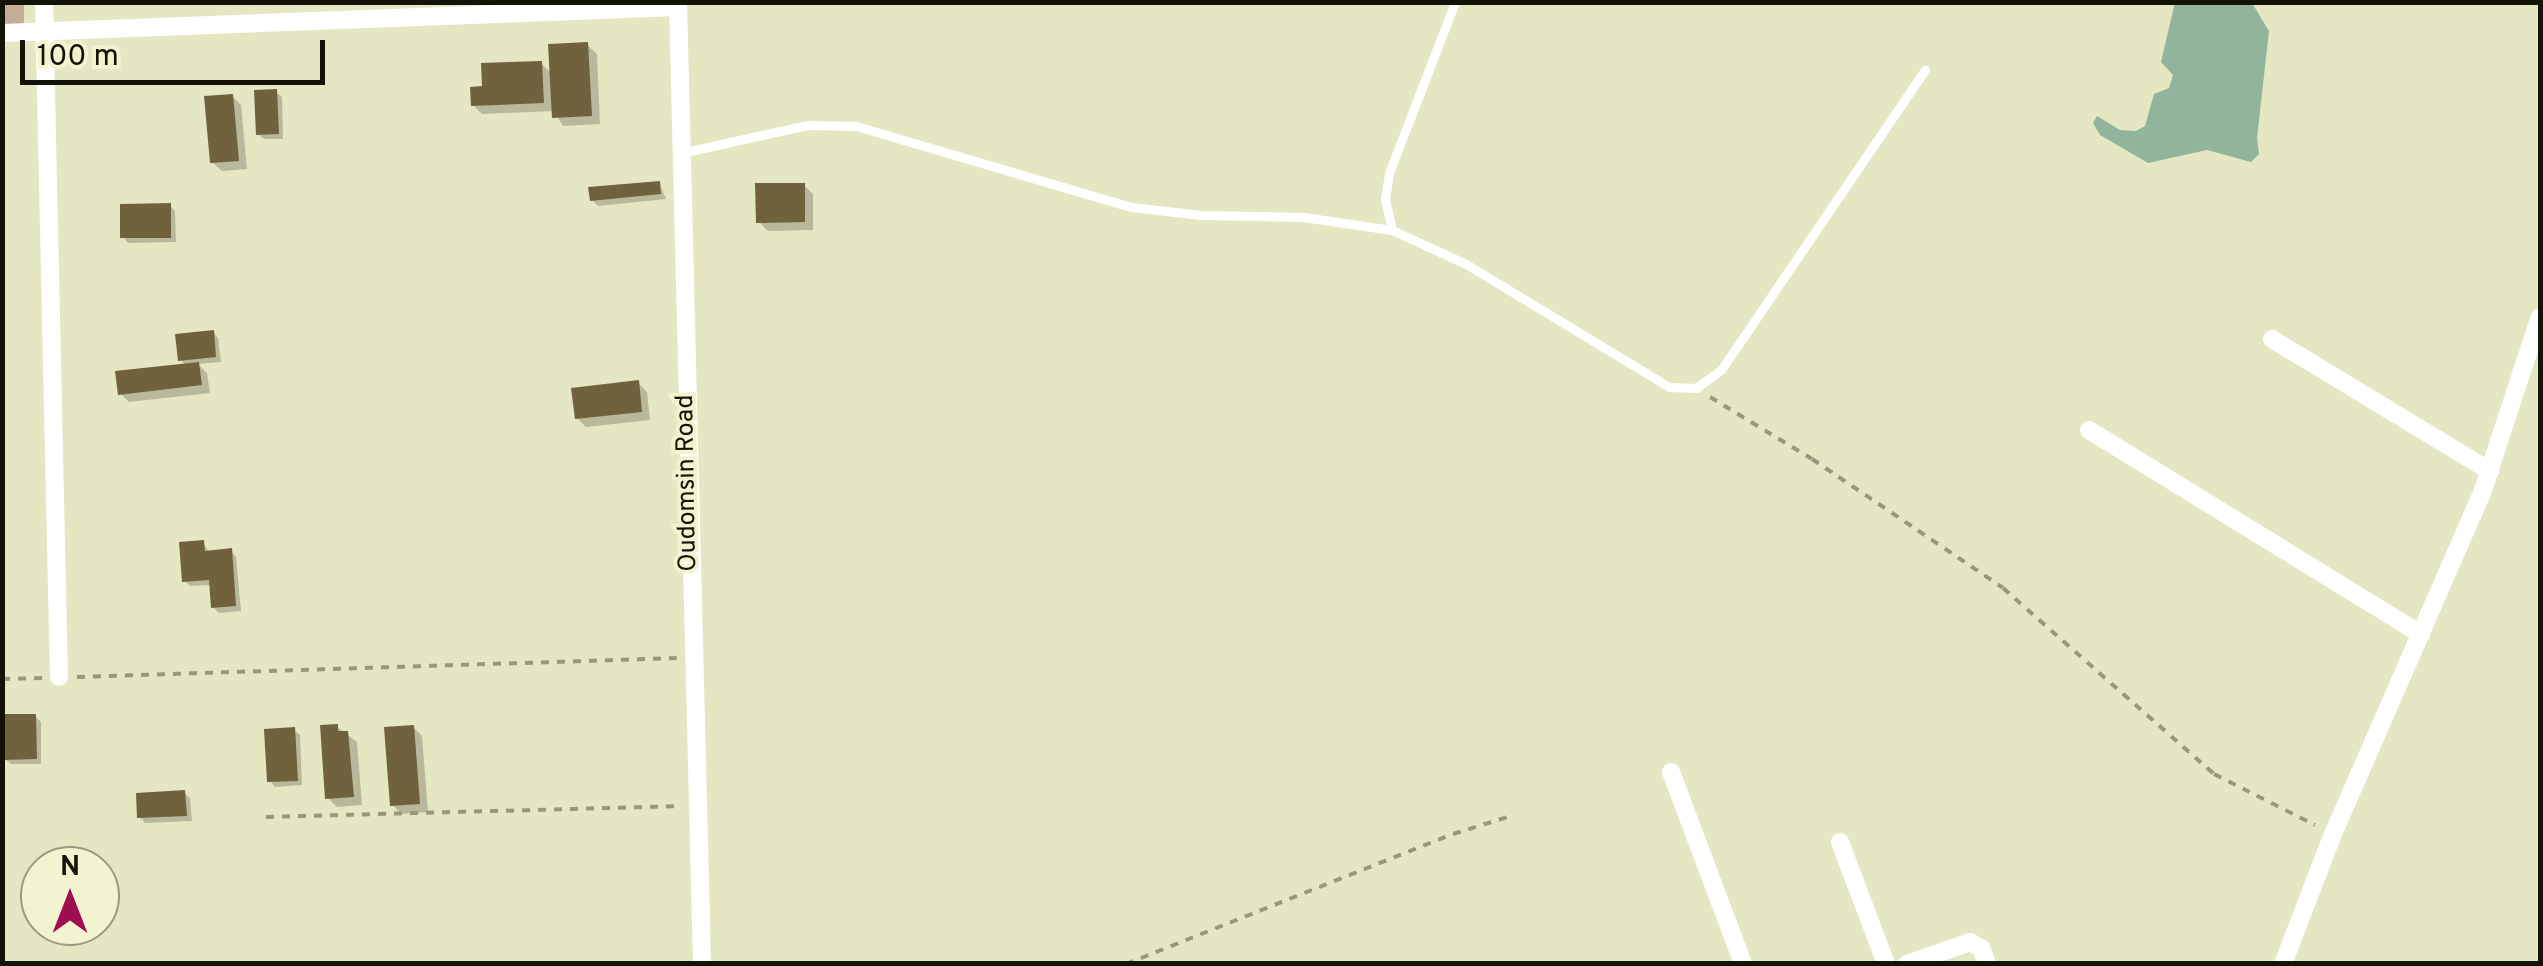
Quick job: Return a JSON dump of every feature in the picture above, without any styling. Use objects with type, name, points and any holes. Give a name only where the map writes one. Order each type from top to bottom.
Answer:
[{"type":"street","points":[[44,2],[59,677]]},
{"type":"street","points":[[2,33],[678,4]]},
{"type":"street","name":"Oudomsin Road","points":[[678,4],[702,964]]},
{"type":"street","points":[[2283,964],[2333,834],[2490,471],[2540,317]]},
{"type":"street","points":[[2272,339],[2490,471]]},
{"type":"street","points":[[2089,430],[2421,634]]},
{"type":"street","points":[[1671,772],[1743,964]]},
{"type":"street","points":[[1840,842],[1886,964]]},
{"type":"street","points":[[1907,964],[1970,942],[1982,948],[1988,964]]},
{"type":"lane","points":[[1392,230],[1385,200],[1390,173],[1455,2]]},
{"type":"lane","points":[[681,153],[807,125],[856,126],[1132,207],[1201,216],[1302,217],[1392,230],[1466,264],[1668,388],[1696,388],[1722,370],[1925,70]]},
{"type":"path","points":[[1696,388],[1812,459],[2003,588],[2214,774],[2333,834]]},
{"type":"path","points":[[2,679],[692,658]]},
{"type":"path","points":[[266,817],[696,806]]},
{"type":"path","points":[[1126,964],[1454,834],[1511,816]]},
{"type":"shaded area","points":[[2175,2],[2252,3],[2269,31],[2257,138],[2259,154],[2251,162],[2207,150],[2148,163],[2100,135],[2093,123],[2097,116],[2120,130],[2136,131],[2145,126],[2154,94],[2169,88],[2173,75],[2161,62]]},
{"type":"shaded area","points":[[2,3],[24,3],[24,25],[3,25]]},
{"type":"building","points":[[588,42],[592,116],[552,118],[548,44]]},
{"type":"building","points":[[542,61],[544,103],[471,106],[470,87],[482,86],[481,63]]},
{"type":"building","points":[[277,89],[279,134],[256,135],[254,90]]},
{"type":"building","points":[[233,94],[239,161],[210,163],[204,96]]},
{"type":"building","points":[[660,181],[661,194],[590,201],[588,187]]},
{"type":"building","points":[[755,183],[805,183],[805,222],[756,223]]},
{"type":"building","points":[[171,203],[171,238],[120,238],[120,204]]},
{"type":"building","points":[[214,330],[216,357],[178,361],[175,334]]},
{"type":"building","points":[[199,362],[202,385],[118,395],[115,371]]},
{"type":"building","points":[[639,380],[642,412],[575,419],[571,388]]},
{"type":"building","points":[[204,540],[205,551],[232,548],[236,606],[211,608],[209,580],[182,582],[179,542]]},
{"type":"building","points":[[2,714],[36,714],[37,759],[3,760]]},
{"type":"building","points":[[338,724],[338,731],[348,731],[354,797],[325,799],[320,725]]},
{"type":"building","points":[[414,725],[420,804],[390,806],[384,727]]},
{"type":"building","points":[[295,727],[298,781],[267,782],[264,729]]},
{"type":"building","points":[[185,790],[187,816],[137,818],[136,793]]}]
